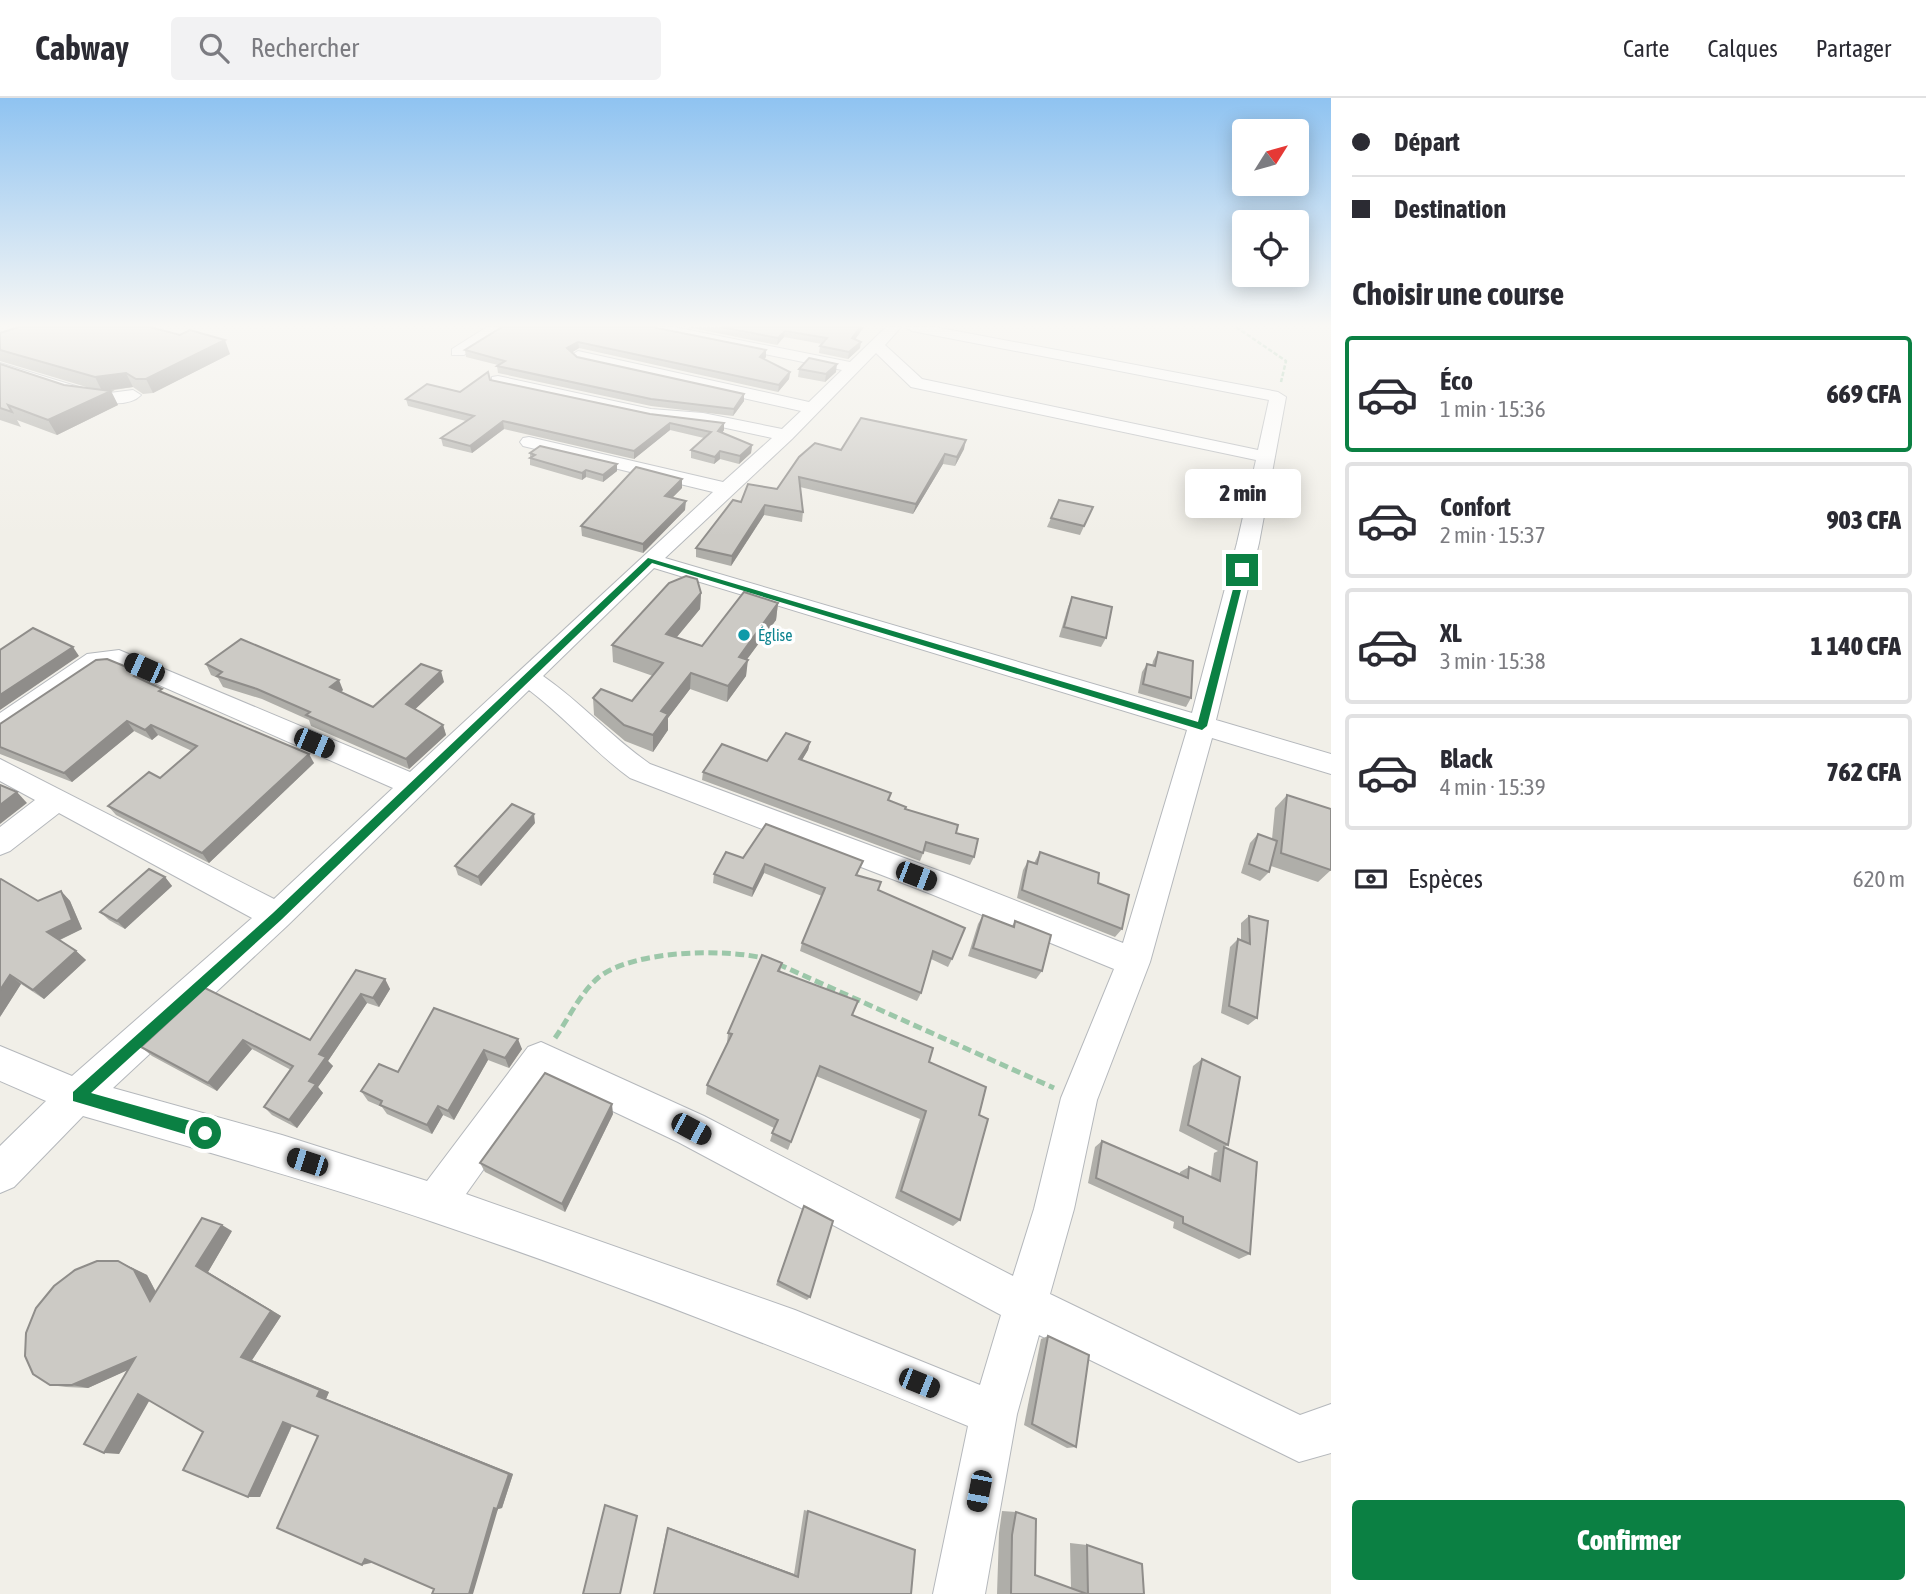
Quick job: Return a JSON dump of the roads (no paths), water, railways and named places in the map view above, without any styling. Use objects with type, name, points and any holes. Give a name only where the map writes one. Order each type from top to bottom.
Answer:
[{"type":"street","points":[[94,397],[101,399],[115,397]]},
{"type":"street","points":[[571,397],[651,414],[703,418],[786,435]]},
{"type":"street","points":[[759,397],[812,408]]},
{"type":"street","points":[[0,1173],[78,1096],[277,916],[823,397]]},
{"type":"street","points":[[982,397],[1267,457]]},
{"type":"street","points":[[959,1594],[994,1414],[1054,1209],[1079,1098],[1133,962],[1202,726],[1267,457],[1277,397]]},
{"type":"street","points":[[529,442],[727,489]]},
{"type":"street","points":[[650,560],[1331,764]]},
{"type":"street","points":[[0,726],[96,660],[119,658],[412,785]]},
{"type":"street","points":[[527,677],[557,698],[613,752],[640,771],[1133,962]]},
{"type":"street","points":[[0,769],[277,916]]},
{"type":"street","points":[[0,843],[57,800]]},
{"type":"street","points":[[435,1203],[541,1059],[691,1129],[904,1243],[1166,1376],[1298,1439],[1326,1432],[1331,1427]]},
{"type":"street","points":[[0,1063],[78,1096],[282,1154],[435,1203],[795,1332],[994,1414]]},
{"type":"place","name":"Église","points":[[744,635]]}]
